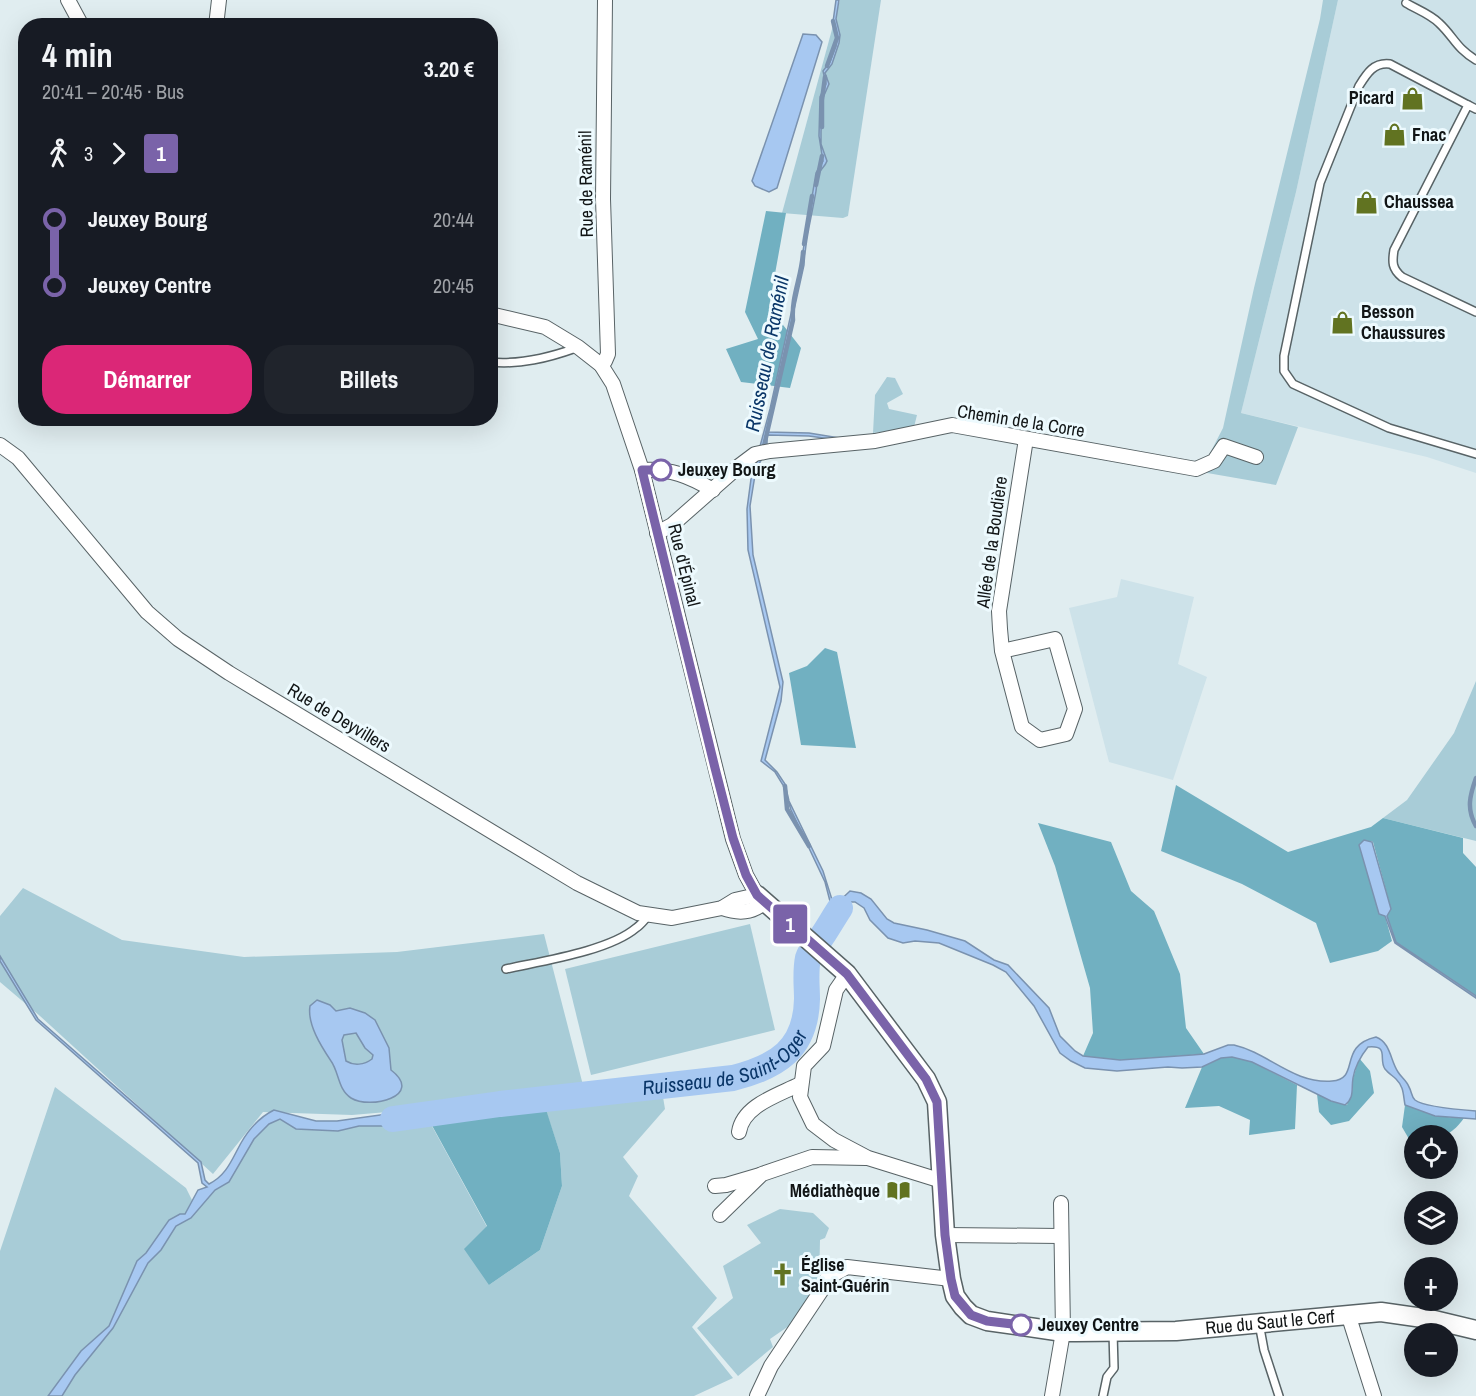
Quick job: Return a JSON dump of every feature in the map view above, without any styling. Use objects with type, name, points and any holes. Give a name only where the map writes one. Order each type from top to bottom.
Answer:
[{"type":"street","points":[[68,0],[78,18]]},
{"type":"street","points":[[217,18],[219,0]]},
{"type":"street","name":"Rue de Raménil","points":[[601,365],[608,354],[603,199],[605,0]]},
{"type":"street","name":"Rue d’Épinal","points":[[498,316],[546,327],[601,365],[613,384],[642,470],[733,838],[746,875],[761,899]]},
{"type":"street","name":"Chemin de la Corre","points":[[657,533],[672,525],[755,454],[875,441],[951,425],[1196,469],[1214,461],[1224,446],[1256,457]]},
{"type":"street","name":"Allée de la Boudière","points":[[1002,651],[1055,639],[1075,709],[1066,734],[1040,740],[1022,727],[1002,651],[999,611],[1026,439]]},
{"type":"street","name":"Rue de Deyvillers","points":[[0,446],[18,458],[147,612],[178,639],[259,692],[577,883],[638,913],[672,918],[722,908],[749,912],[756,909],[761,899]]},
{"type":"street","points":[[642,470],[661,470],[690,476],[713,490]]},
{"type":"street","name":"Rue du Saut le Cerf","points":[[761,899],[847,974],[926,1079],[937,1102],[945,1235],[951,1279],[955,1296],[971,1315],[987,1321],[1063,1332],[1113,1332],[1176,1331],[1382,1312],[1430,1319],[1476,1330]]},
{"type":"street","points":[[847,974],[836,990],[823,1046],[804,1066],[800,1097],[813,1124],[834,1140],[868,1158],[942,1181]]},
{"type":"street","points":[[739,1132],[741,1121],[756,1106],[800,1084]]},
{"type":"street","points":[[715,1186],[726,1185],[812,1157],[868,1158]]},
{"type":"street","points":[[720,1215],[762,1174]]},
{"type":"street","points":[[1052,1396],[1063,1332],[1061,1203]]},
{"type":"street","points":[[945,1235],[1060,1236]]},
{"type":"street","points":[[757,1396],[771,1366],[825,1285],[827,1278],[847,1267],[951,1279]]},
{"type":"street","points":[[1348,1314],[1374,1396]]},
{"type":"lane","points":[[1406,3],[1439,22],[1455,43],[1476,60]]},
{"type":"lane","points":[[1476,109],[1390,64],[1377,65],[1368,72],[1359,86],[1320,183],[1284,356],[1284,371],[1293,384],[1389,428],[1476,454]]},
{"type":"lane","points":[[1468,105],[1394,250],[1392,262],[1396,272],[1402,277],[1476,312]]},
{"type":"lane","points":[[498,363],[511,364],[554,356],[578,347]]},
{"type":"lane","points":[[506,969],[580,952],[613,941],[635,930],[649,915]]},
{"type":"lane","points":[[1259,1323],[1264,1350],[1279,1396]]},
{"type":"lane","points":[[1103,1396],[1107,1377],[1114,1368],[1113,1332]]},
{"type":"shaded area","points":[[836,0],[839,0],[836,19],[840,35],[839,43],[832,64],[825,73],[829,84],[822,100],[821,144],[827,161],[817,177],[804,265],[767,432],[809,433],[858,441],[767,435],[767,450],[756,469],[750,506],[753,555],[783,682],[781,701],[765,760],[777,772],[785,784],[789,801],[823,871],[834,906],[850,891],[861,893],[871,899],[887,919],[894,923],[965,941],[994,960],[1008,965],[1049,1008],[1060,1036],[1083,1056],[1120,1060],[1192,1055],[1204,1054],[1234,1045],[1259,1054],[1305,1078],[1332,1081],[1346,1075],[1357,1047],[1364,1041],[1376,1037],[1385,1043],[1395,1067],[1415,1100],[1435,1106],[1476,1111],[1476,1119],[1435,1116],[1405,1105],[1400,1085],[1385,1069],[1381,1050],[1375,1047],[1368,1047],[1358,1062],[1351,1096],[1345,1105],[1331,1101],[1252,1062],[1232,1057],[1221,1058],[1202,1067],[1117,1071],[1085,1068],[1060,1053],[1034,1006],[1006,972],[993,965],[939,943],[915,941],[903,943],[888,938],[870,920],[864,908],[855,902],[845,905],[835,931],[827,943],[817,935],[832,909],[825,882],[791,810],[783,785],[775,772],[761,761],[780,687],[748,550],[747,509],[753,464],[770,409],[802,264],[816,173],[823,161],[819,136],[820,97],[826,84],[823,71],[830,62],[836,46],[837,38],[833,22]]},
{"type":"shaded area","points":[[840,0],[881,0],[848,216],[843,218],[782,213]]},
{"type":"shaded area","points":[[1323,0],[1338,0],[1296,192],[1241,413],[1298,427],[1276,485],[949,428],[914,428],[873,433],[875,395],[887,377],[895,378],[903,394],[887,403],[889,409],[917,415],[914,427],[937,421],[969,422],[1179,462],[1198,461],[1209,455],[1223,428]]},
{"type":"shaded area","points":[[1338,0],[1476,0],[1476,473],[1427,457],[1241,413],[1296,192]]},
{"type":"shaded area","points":[[803,34],[816,35],[822,42],[777,188],[769,192],[755,186],[752,181]]},
{"type":"shaded area","points":[[766,211],[786,213],[769,307],[801,348],[790,388],[741,382],[726,349],[758,339],[745,312]]},
{"type":"shaded area","points":[[1121,579],[1194,597],[1178,664],[1207,677],[1173,780],[1109,762],[1069,608],[1117,597]]},
{"type":"shaded area","points":[[825,648],[837,652],[856,748],[801,745],[789,673],[807,666]]},
{"type":"shaded area","points":[[1476,681],[1476,841],[1383,818],[1407,800],[1454,733]]},
{"type":"shaded area","points":[[1176,785],[1288,852],[1371,827],[1383,818],[1463,838],[1463,853],[1476,867],[1476,996],[1396,943],[1387,916],[1391,909],[1373,842],[1371,841],[1392,941],[1378,951],[1330,963],[1316,923],[1242,884],[1161,851]]},
{"type":"shaded area","points":[[1038,823],[1111,842],[1131,891],[1154,911],[1180,974],[1186,1028],[1204,1054],[1120,1060],[1083,1056],[1093,1033],[1090,988],[1055,866]]},
{"type":"shaded area","points":[[1364,840],[1372,842],[1391,909],[1387,916],[1396,942],[1476,998],[1395,943],[1385,916],[1379,914],[1359,845]]},
{"type":"shaded area","points":[[23,888],[122,940],[244,957],[397,952],[544,934],[584,1089],[423,1109],[352,1115],[263,1112],[213,1174],[0,982],[0,916]]},
{"type":"shaded area","points":[[750,924],[775,1030],[591,1075],[565,969]]},
{"type":"shaded area","points":[[0,956],[38,1019],[201,1162],[205,1180],[209,1184],[225,1171],[251,1128],[274,1110],[316,1121],[337,1121],[423,1109],[427,1117],[383,1126],[359,1126],[338,1131],[296,1129],[280,1119],[269,1124],[254,1139],[229,1182],[215,1190],[191,1218],[176,1226],[161,1250],[148,1263],[113,1328],[75,1375],[62,1396],[48,1396],[81,1351],[109,1326],[137,1261],[146,1253],[169,1220],[185,1214],[198,1190],[207,1187],[202,1183],[198,1163],[36,1020],[0,961]]},
{"type":"shaded area","points":[[317,1000],[330,1005],[336,1011],[350,1008],[365,1013],[375,1020],[389,1048],[391,1070],[400,1079],[402,1087],[398,1093],[391,1098],[370,1102],[360,1101],[347,1095],[341,1086],[334,1065],[316,1035],[311,1020],[310,1006]],"holes":[[[356,1033],[365,1048],[373,1055],[372,1059],[359,1064],[346,1061],[342,1040],[344,1035]]]},
{"type":"shaded area","points":[[1231,1056],[1252,1062],[1297,1085],[1295,1129],[1249,1135],[1250,1120],[1219,1106],[1185,1108],[1202,1067]]},
{"type":"shaded area","points":[[1359,1058],[1370,1071],[1374,1093],[1349,1121],[1331,1125],[1319,1112],[1317,1094],[1347,1105]]},
{"type":"shaded area","points":[[55,1087],[186,1188],[192,1200],[185,1214],[169,1220],[146,1253],[137,1261],[109,1326],[81,1351],[48,1396],[0,1396],[0,1251]]},
{"type":"shaded area","points":[[584,1089],[589,1100],[544,1105],[541,1094]]},
{"type":"shaded area","points":[[662,1091],[665,1109],[623,1157],[638,1176],[629,1196],[717,1298],[692,1327],[733,1378],[694,1396],[62,1396],[74,1375],[113,1328],[148,1263],[161,1250],[176,1225],[191,1218],[215,1190],[229,1182],[254,1139],[269,1124],[280,1119],[296,1129],[338,1131],[359,1126],[383,1126],[427,1117],[487,1227],[489,1285],[540,1250],[562,1186],[560,1153],[544,1105]]},
{"type":"shaded area","points":[[541,1094],[560,1153],[562,1186],[540,1250],[489,1285],[464,1249],[487,1226],[423,1109]]},
{"type":"shaded area","points":[[1405,1105],[1441,1116],[1464,1118],[1458,1125],[1404,1125],[1404,1130],[1402,1127]]},
{"type":"shaded area","points":[[780,1209],[813,1213],[829,1228],[825,1238],[820,1240],[819,1284],[796,1321],[770,1339],[773,1347],[738,1376],[697,1328],[733,1298],[723,1266],[761,1243],[747,1225]]},
{"type":"waterway","name":"Ruisseau de Raménil","points":[[827,66],[837,38],[833,21]]},
{"type":"waterway","name":"Ruisseau de Raménil","points":[[822,127],[825,77]]},
{"type":"waterway","name":"Ruisseau de Raménil","points":[[816,185],[822,156]]},
{"type":"waterway","name":"Ruisseau de Raménil","points":[[804,244],[812,196]]},
{"type":"waterway","name":"Ruisseau de Raménil","points":[[764,446],[793,320],[803,252]]},
{"type":"waterway","points":[[1476,778],[1470,802],[1471,814],[1476,826]]},
{"type":"waterway","name":"Ruisseau de Raménil","points":[[785,786],[787,809],[809,846]]},
{"type":"waterway","name":"Ruisseau de Saint-Oger","points":[[393,1119],[500,1104],[733,1078],[763,1068],[786,1053],[795,1043],[801,1031],[807,999],[808,958],[840,908]]},
{"type":"bus line","name":"1","points":[[661,470],[642,470],[715,768],[733,838],[746,875],[757,895],[847,974],[926,1079],[937,1102],[945,1235],[955,1296],[971,1315],[987,1321],[1021,1325]]},
{"type":"place","name":"Picard","points":[[1412,98]]},
{"type":"place","name":"Fnac","points":[[1394,135]]},
{"type":"place","name":"Chaussea","points":[[1366,202]]},
{"type":"place","name":"Besson Chaussures","points":[[1343,322]]},
{"type":"place","name":"Jeuxey Bourg","points":[[661,470]]},
{"type":"place","name":"Médiathèque","points":[[898,1191]]},
{"type":"place","name":"Église Saint-Guérin","points":[[783,1275]]},
{"type":"place","name":"Jeuxey Centre","points":[[1021,1325]]}]
